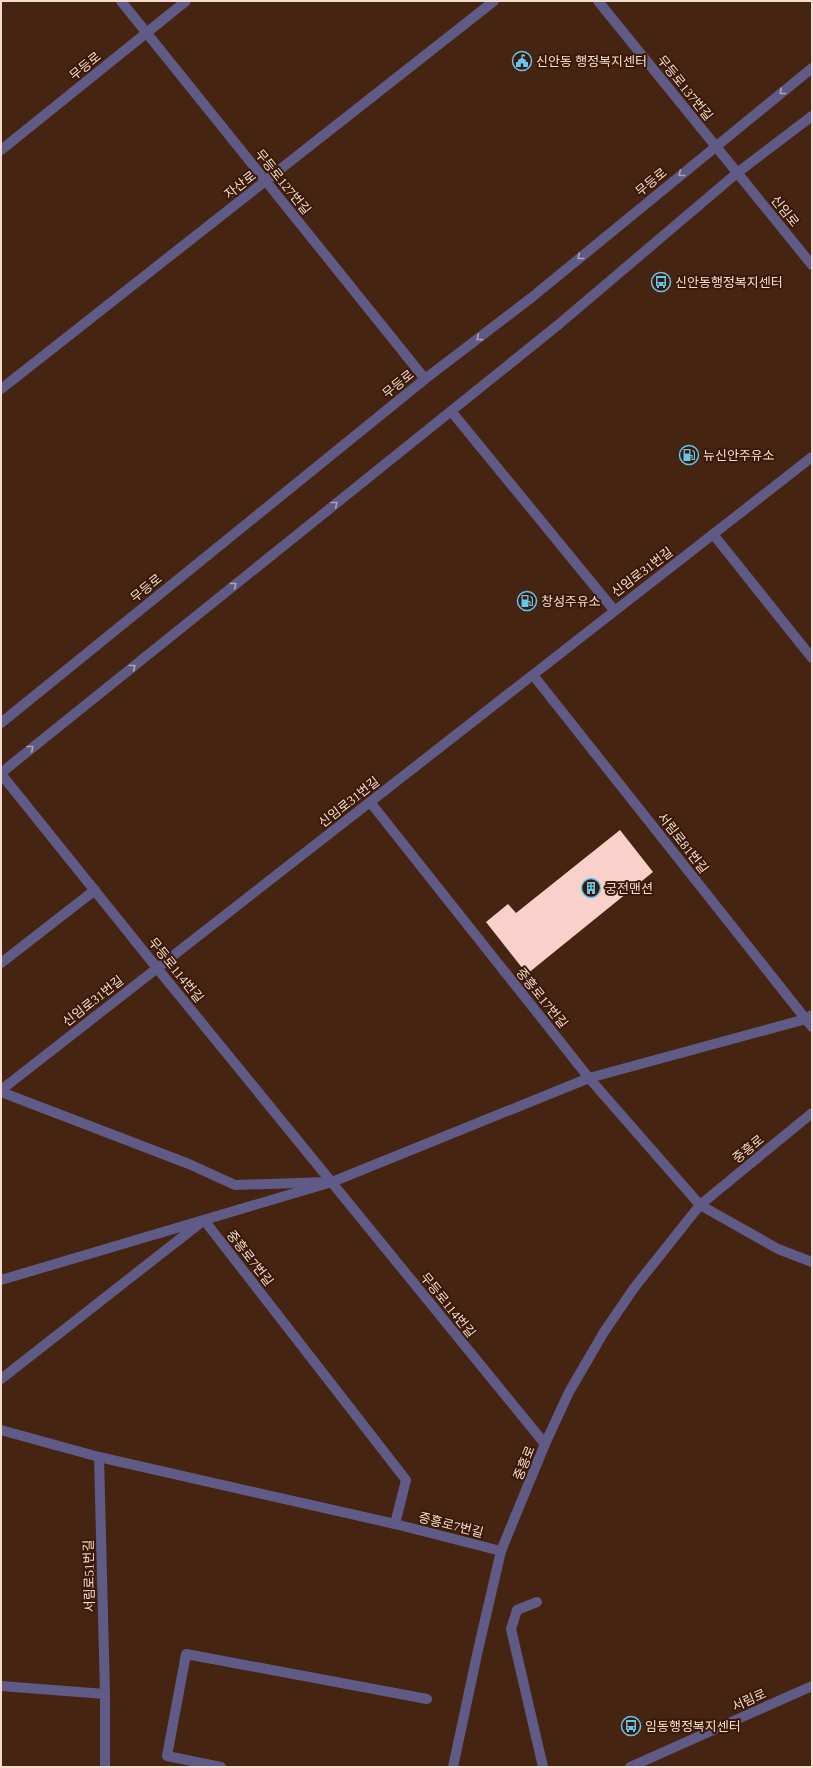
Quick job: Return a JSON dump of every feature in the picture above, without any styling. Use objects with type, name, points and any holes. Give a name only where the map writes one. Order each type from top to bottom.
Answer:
[{"type":"street","name":"무등로127번길","points":[[121,1],[425,379]]},
{"type":"street","name":"무등로","points":[[1,150],[186,1]]},
{"type":"street","name":"자산로","points":[[1,389],[494,1]]},
{"type":"street","name":"무등로137번길","points":[[598,1],[737,173]]},
{"type":"street","name":"무등로","points":[[1,723],[425,379],[531,298],[812,68]]},
{"type":"street","points":[[1,773],[558,325],[737,173],[812,116]]},
{"type":"street","name":"신임로","points":[[737,173],[812,265]]},
{"type":"street","points":[[450,411],[614,610]]},
{"type":"street","name":"신임로31번길","points":[[1,1091],[614,610],[812,457]]},
{"type":"street","points":[[713,534],[812,658]]},
{"type":"street","name":"서림로81번길","points":[[533,675],[810,1020]]},
{"type":"street","name":"무등로114번길","points":[[1,773],[157,968],[545,1444]]},
{"type":"street","name":"중흥로17번길","points":[[370,802],[589,1078],[700,1205]]},
{"type":"street","points":[[1,963],[95,890]]},
{"type":"street","points":[[1,1280],[332,1182],[589,1078],[810,1020]]},
{"type":"street","name":"신임로31번길","points":[[1,1091],[189,1164],[235,1185],[332,1182]]},
{"type":"street","name":"중흥로","points":[[453,1767],[478,1650],[502,1551],[545,1444],[569,1392],[604,1332],[634,1288],[700,1205],[812,1113]]},
{"type":"street","points":[[700,1205],[778,1249],[812,1262]]},
{"type":"street","points":[[1,1379],[204,1220]]},
{"type":"street","name":"중흥로7번길","points":[[204,1220],[406,1480],[395,1524]]},
{"type":"street","name":"중흥로7번길","points":[[1,1430],[99,1457],[395,1524],[502,1551]]},
{"type":"street","name":"서림로51번길","points":[[99,1457],[105,1694],[105,1767]]},
{"type":"street","points":[[537,1602],[517,1610],[510,1629],[543,1767]]},
{"type":"street","points":[[221,1767],[167,1756],[186,1654],[427,1699]]},
{"type":"street","points":[[1,1686],[105,1694]]},
{"type":"street","name":"서림로","points":[[630,1767],[812,1686]]},
{"type":"building","name":"궁전맨션","points":[[620,830],[653,872],[527,974],[486,922],[508,904],[516,913]]},
{"type":"place","name":"신안동 행정복지센터","points":[[522,61]]},
{"type":"place","name":"신안동행정복지센터","points":[[661,282]]},
{"type":"place","name":"뉴신안주유소","points":[[689,455]]},
{"type":"place","name":"창성주유소","points":[[527,601]]},
{"type":"place","name":"궁전맨션","points":[[591,888]]},
{"type":"place","name":"임동행정복지센터","points":[[631,1726]]}]
